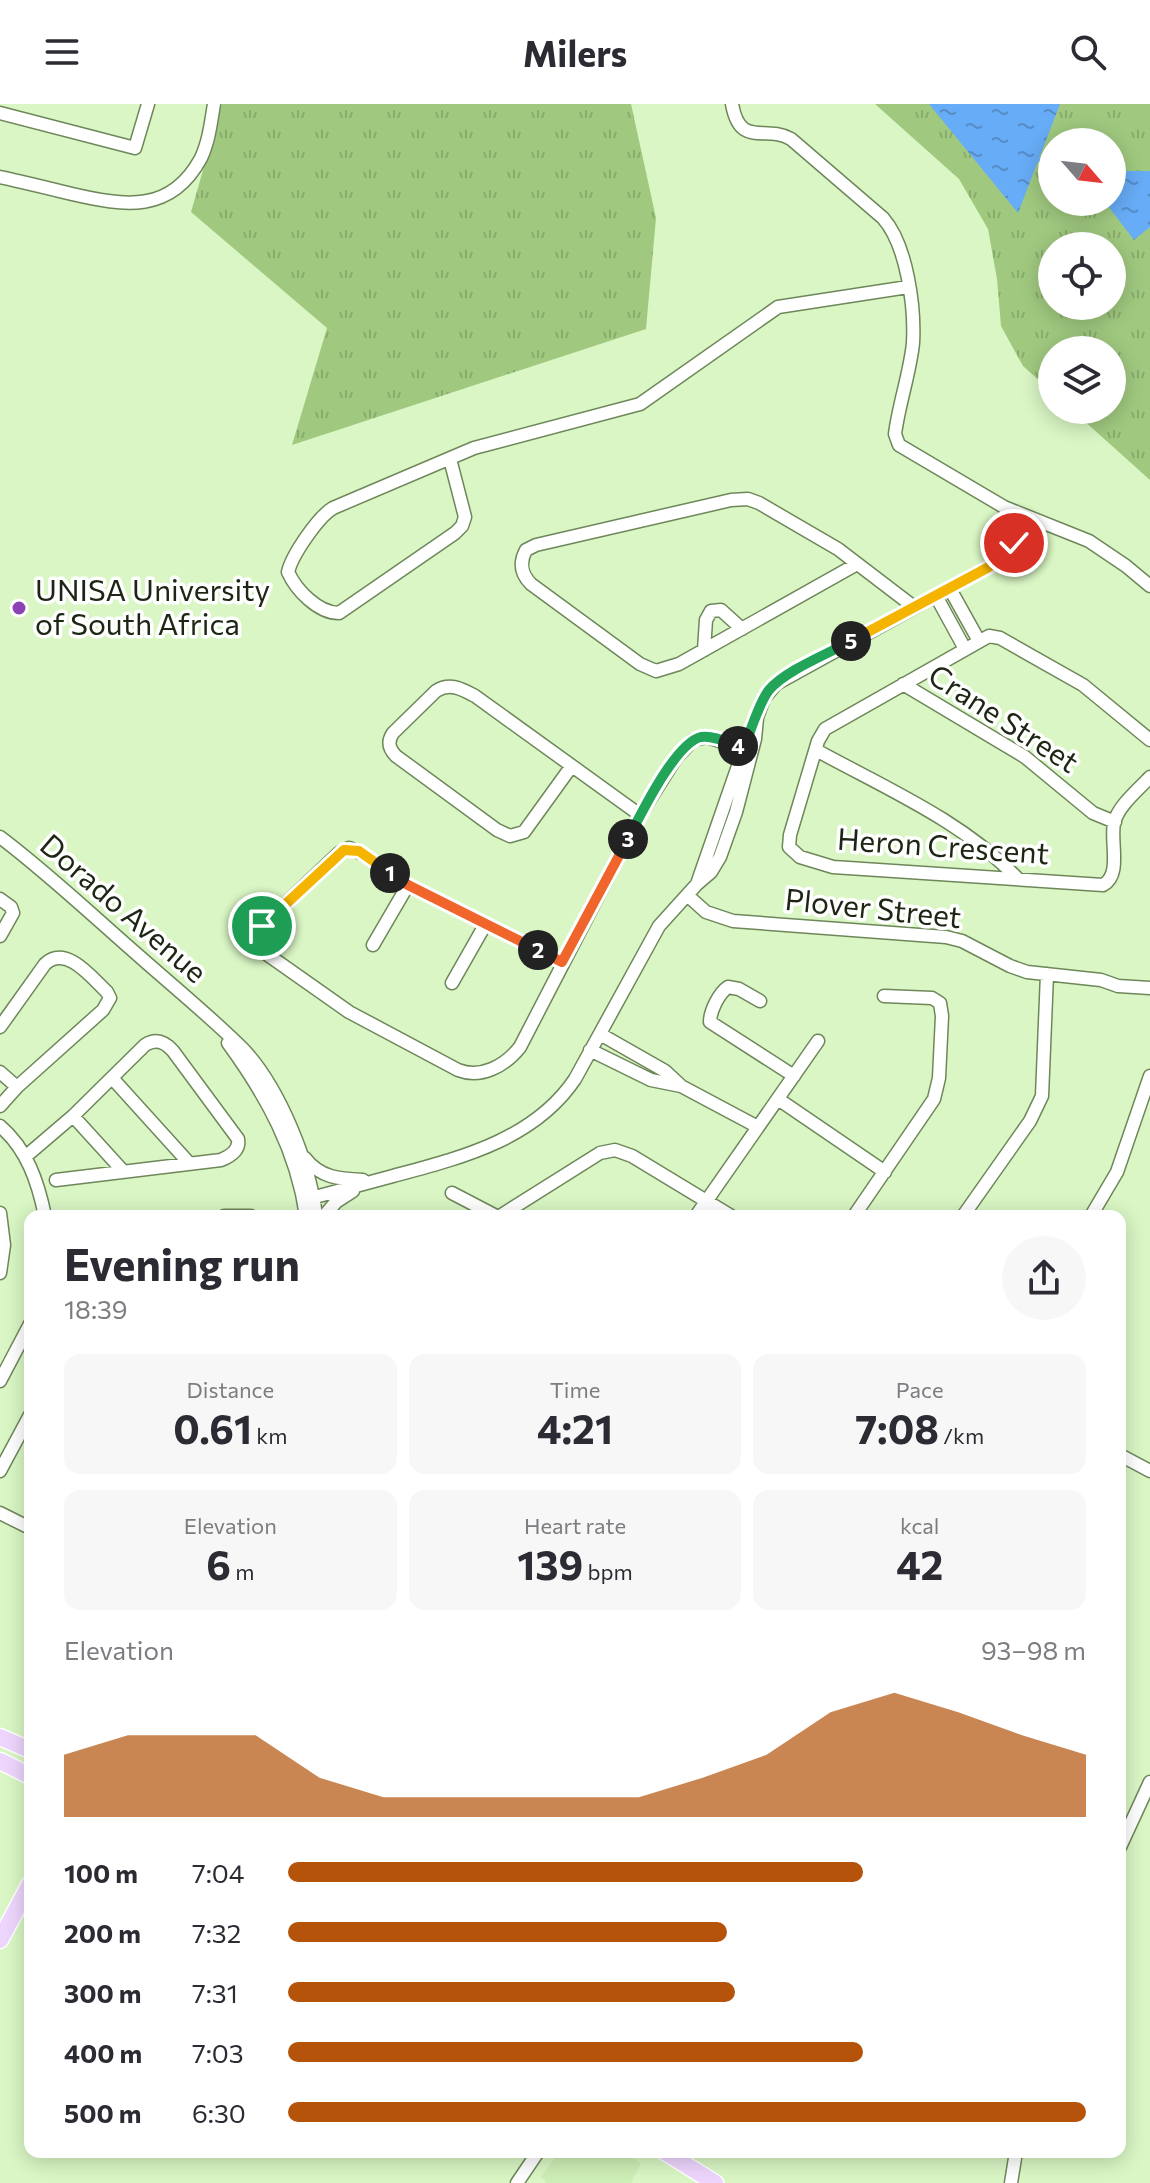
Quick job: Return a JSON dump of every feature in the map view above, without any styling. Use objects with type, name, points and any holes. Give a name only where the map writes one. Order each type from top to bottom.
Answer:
[{"type":"main road","points":[[0,1737],[24,1747]]},
{"type":"main road","points":[[0,1761],[24,1773]]},
{"type":"main road","points":[[0,1940],[24,1895]]},
{"type":"main road","points":[[675,2158],[715,2183]]},
{"type":"street","points":[[0,113],[135,148],[148,104]]},
{"type":"street","points":[[0,177],[115,204],[159,198],[186,180],[201,157],[208,140],[214,104]]},
{"type":"street","points":[[732,104],[737,123],[753,134],[778,133],[789,137],[892,229],[908,287],[913,342],[897,419],[897,442],[913,455],[1004,507],[1089,541],[1150,586]]},
{"type":"street","points":[[450,459],[465,517],[455,533],[339,613],[331,613],[317,605],[291,579],[288,570],[292,561],[326,512],[450,459],[479,447],[640,404],[778,307],[908,287]]},
{"type":"street","points":[[857,564],[664,670],[646,668],[531,584],[522,570],[524,553],[541,544],[743,499],[759,503],[838,549],[914,607]]},
{"type":"street","points":[[309,1199],[469,1156],[509,1136],[561,1098],[659,926],[697,884],[767,693],[782,679],[1005,556],[1029,518]]},
{"type":"street","points":[[950,589],[979,641],[989,636],[997,637],[1083,685],[1150,740]]},
{"type":"street","points":[[936,596],[960,651]]},
{"type":"street","points":[[704,650],[706,620],[711,611],[721,610],[742,629]]},
{"type":"street","name":"Heron Crescent","points":[[979,641],[828,726],[820,736],[789,841],[794,854],[833,867],[1098,885],[1107,883],[1113,873],[1115,822]]},
{"type":"street","name":"Crane Street","points":[[903,684],[1025,757],[1093,813],[1115,822]]},
{"type":"street","points":[[571,767],[524,832],[510,836],[497,830],[396,756],[390,749],[389,741],[393,733],[434,693],[449,686],[475,696],[640,815]]},
{"type":"street","points":[[562,962],[408,885],[353,849],[344,850],[262,926],[256,936],[257,945],[349,1012],[458,1070],[469,1075],[481,1074],[516,1053],[640,815],[668,768],[693,740],[701,737],[714,738],[748,750]]},
{"type":"street","points":[[816,750],[963,832],[993,853],[1018,879]]},
{"type":"street","points":[[1115,822],[1121,809],[1150,777]]},
{"type":"street","name":"Dorado Avenue","points":[[0,837],[85,906],[245,1052],[274,1094],[300,1153],[309,1199]]},
{"type":"street","points":[[373,945],[408,885]]},
{"type":"street","name":"Plover Street","points":[[687,895],[706,912],[733,921],[946,937],[962,941],[1010,966],[1101,980],[1118,986],[1150,988]]},
{"type":"street","points":[[0,899],[10,906],[13,913],[0,936]]},
{"type":"street","points":[[452,983],[485,925]]},
{"type":"street","points":[[0,1027],[45,964],[55,956],[63,956],[74,962],[110,998],[103,1010],[0,1106]]},
{"type":"street","points":[[967,1210],[1030,1121],[1042,1096],[1047,974]]},
{"type":"street","points":[[760,1001],[739,989],[728,987],[711,1013],[710,1022],[794,1076]]},
{"type":"street","points":[[858,1210],[934,1099],[939,1078],[940,1003],[932,998],[884,996]]},
{"type":"street","name":"Dorado Avenue","points":[[212,1021],[254,1079],[277,1120],[309,1199]]},
{"type":"street","points":[[600,1034],[665,1071],[681,1086],[758,1127]]},
{"type":"street","points":[[700,1210],[818,1041]]},
{"type":"street","points":[[25,1157],[150,1042],[163,1043],[173,1051],[233,1131],[239,1144],[234,1152],[221,1160],[56,1180]]},
{"type":"street","points":[[590,1050],[651,1080],[681,1086]]},
{"type":"street","points":[[0,1072],[17,1087]]},
{"type":"street","points":[[1095,1210],[1117,1172],[1150,1076]]},
{"type":"street","points":[[113,1079],[189,1163]]},
{"type":"street","points":[[778,1099],[885,1172]]},
{"type":"street","points":[[73,1116],[123,1171]]},
{"type":"street","points":[[0,1126],[25,1157],[36,1181],[43,1210]]},
{"type":"street","points":[[508,1210],[596,1156],[615,1150],[632,1156],[722,1210]]},
{"type":"street","points":[[300,1153],[314,1168],[326,1175],[372,1182]]},
{"type":"street","points":[[330,1210],[346,1195],[372,1182]]},
{"type":"street","points":[[452,1193],[486,1210]]},
{"type":"street","points":[[307,1210],[309,1199]]},
{"type":"street","points":[[309,1199],[314,1210]]},
{"type":"street","points":[[0,1213],[4,1245],[0,1273]]},
{"type":"street","points":[[1,1377],[24,1335]]},
{"type":"street","points":[[0,1471],[24,1426]]},
{"type":"street","points":[[1126,1458],[1150,1471]]},
{"type":"street","points":[[0,1513],[24,1525]]},
{"type":"street","points":[[1126,1834],[1150,1782]]},
{"type":"street","points":[[517,2183],[534,2158]]},
{"type":"street","points":[[1011,2183],[1015,2158]]},
{"type":"shaded area","points":[[555,2158],[632,2158],[641,2163],[631,2183],[545,2183],[541,2177]]},
{"type":"green space","points":[[222,104],[631,104],[656,218],[646,329],[292,445],[327,328],[191,212]]},
{"type":"green space","points":[[875,104],[1150,104],[1150,480],[1088,424],[1126,424],[1126,336],[1038,336],[1038,379],[1023,366],[1001,326],[988,229],[959,179]]},
{"type":"water","points":[[929,104],[1060,104],[1051,128],[1038,128],[1038,161],[1018,213]]},
{"type":"water","points":[[1126,171],[1150,171],[1150,227],[1134,240],[1116,216],[1126,216]]},
{"type":"place","name":"UNISA University of South Africa","points":[[19,608]]},
{"type":"route","points":[[262,926],[337,855],[349,848],[408,885],[562,962],[661,778],[690,743],[707,737],[744,749],[764,698],[776,684],[791,673],[987,568],[1005,556],[1014,543]]}]
